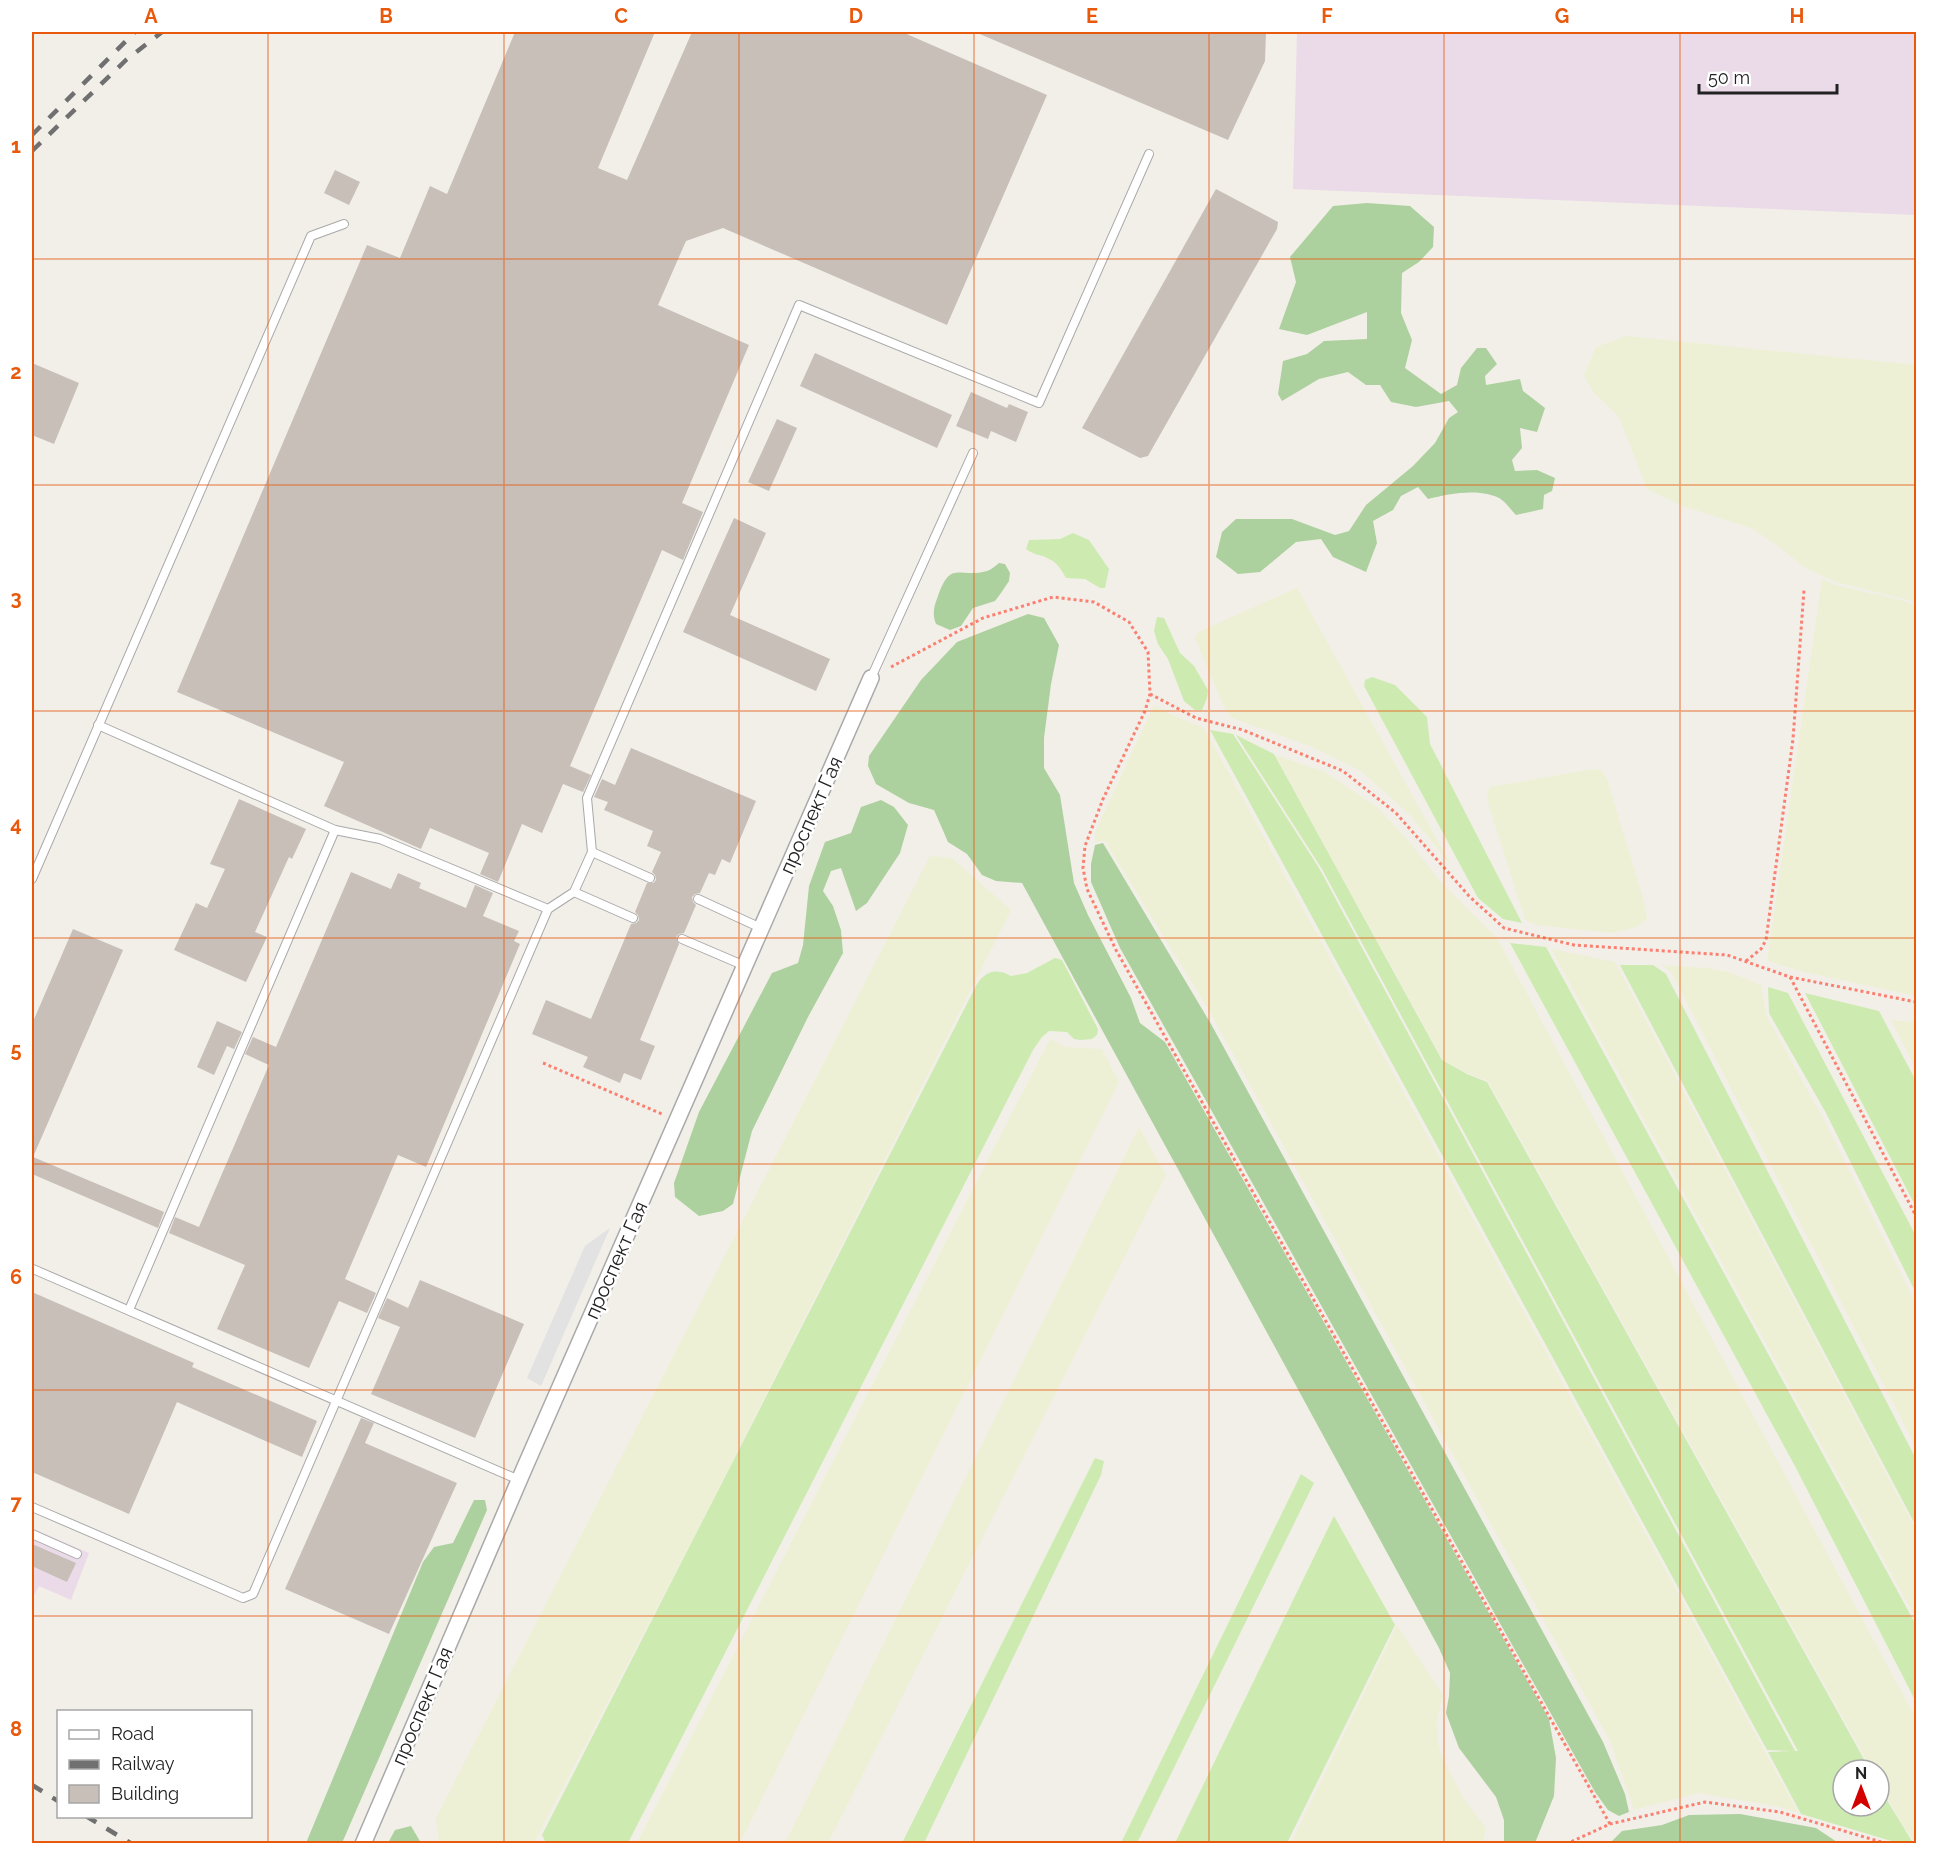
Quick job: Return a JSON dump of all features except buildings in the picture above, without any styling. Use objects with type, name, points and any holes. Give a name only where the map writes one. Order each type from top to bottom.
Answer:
[{"type":"street","name":"проспект Гая","points":[[363,1844],[519,1480],[871,678]]},
{"type":"lane","points":[[32,1507],[243,1598],[253,1594],[548,909],[574,892],[592,852],[587,798],[799,305],[1039,403],[1149,154]]},
{"type":"lane","points":[[32,879],[311,236],[344,224]]},
{"type":"lane","points":[[871,678],[973,453]]},
{"type":"lane","points":[[98,725],[335,830],[380,839],[548,909]]},
{"type":"lane","points":[[129,1310],[335,830]]},
{"type":"lane","points":[[592,852],[650,878]]},
{"type":"lane","points":[[574,892],[633,918]]},
{"type":"lane","points":[[698,900],[761,928]]},
{"type":"lane","points":[[682,939],[745,966]]},
{"type":"lane","points":[[33,1269],[519,1480]]},
{"type":"lane","points":[[32,1534],[77,1554]]},
{"type":"path","points":[[1746,961],[1761,949],[1766,940],[1793,739],[1804,590]]},
{"type":"path","points":[[871,678],[983,618],[1053,597],[1094,602],[1129,622],[1148,652],[1150,694],[1145,711],[1103,799],[1085,846],[1083,868],[1087,889],[1122,961],[1610,1824]]},
{"type":"path","points":[[1150,694],[1196,718],[1243,730],[1343,771],[1396,813],[1469,896],[1504,928],[1574,945],[1727,955],[1790,977],[1917,1002]]},
{"type":"path","points":[[1790,977],[1917,1216]]},
{"type":"path","points":[[543,1063],[677,1121]]},
{"type":"path","points":[[1566,1844],[1610,1824],[1705,1802],[1780,1812],[1888,1844]]},
{"type":"shaded area","points":[[1297,32],[1916,32],[1916,215],[1293,189]]},
{"type":"shaded area","points":[[610,1228],[541,1386],[527,1378],[585,1246]]},
{"type":"shaded area","points":[[32,1528],[89,1553],[71,1600],[39,1586],[32,1599]]},
{"type":"green space","points":[[1367,203],[1410,206],[1434,227],[1433,247],[1419,262],[1402,273],[1401,313],[1412,340],[1405,368],[1441,394],[1457,385],[1461,368],[1477,348],[1486,348],[1497,364],[1485,376],[1486,385],[1520,379],[1523,391],[1545,408],[1537,432],[1520,428],[1522,448],[1512,460],[1515,471],[1537,470],[1555,478],[1552,491],[1544,495],[1543,509],[1516,515],[1501,499],[1491,495],[1464,493],[1428,499],[1418,487],[1401,496],[1393,510],[1373,521],[1377,543],[1366,572],[1333,557],[1321,539],[1296,542],[1260,572],[1238,574],[1216,557],[1222,532],[1236,519],[1292,519],[1335,535],[1349,531],[1366,505],[1413,466],[1435,443],[1449,418],[1458,412],[1449,401],[1416,407],[1391,402],[1380,385],[1366,385],[1348,372],[1319,379],[1282,401],[1278,394],[1283,361],[1307,354],[1324,341],[1367,339],[1367,312],[1307,335],[1279,329],[1296,282],[1290,257],[1333,206]]},
{"type":"green space","points":[[1626,336],[1916,365],[1916,602],[1836,582],[1805,568],[1751,528],[1682,506],[1647,489],[1619,417],[1593,392],[1584,375],[1596,347]]},
{"type":"green space","points":[[1073,533],[1089,540],[1109,569],[1105,588],[1100,588],[1085,579],[1066,578],[1054,562],[1026,549],[1029,540],[1060,539]]},
{"type":"green space","points":[[999,563],[1005,564],[1010,573],[1009,581],[995,601],[973,608],[961,626],[950,630],[936,624],[935,607],[947,578],[957,573],[987,571]]},
{"type":"green space","points":[[1822,579],[1835,585],[1901,600],[1916,606],[1916,996],[1804,972],[1767,961]]},
{"type":"green space","points":[[1297,588],[1451,865],[1410,815],[1361,771],[1312,747],[1232,718],[1224,707],[1195,638],[1198,632]]},
{"type":"green space","points":[[1028,614],[1044,618],[1059,645],[1044,738],[1044,768],[1060,795],[1074,883],[1088,915],[1131,998],[1140,1023],[1165,1042],[1549,1719],[1556,1758],[1554,1796],[1535,1843],[1504,1843],[1504,1820],[1496,1797],[1459,1748],[1446,1713],[1450,1673],[1439,1648],[1022,883],[996,881],[982,875],[967,854],[948,842],[934,810],[909,803],[876,784],[868,766],[869,756],[921,680],[957,642]]},
{"type":"green space","points":[[1157,617],[1164,618],[1180,653],[1194,666],[1208,690],[1202,710],[1195,710],[1184,701],[1168,659],[1158,644],[1154,631]]},
{"type":"green space","points":[[1372,677],[1395,685],[1427,717],[1430,744],[1522,923],[1503,919],[1478,898],[1364,686],[1365,680]]},
{"type":"green space","points":[[1154,705],[1204,728],[1798,1812],[1699,1793],[1634,1810],[1610,1741],[1211,1014],[1105,841],[1095,842],[1095,832]]},
{"type":"green space","points":[[1210,730],[1233,734],[1319,868],[1795,1751],[1798,1751],[1322,869],[1236,735],[1274,754],[1442,1060],[1487,1082],[1863,1758],[1831,1758],[1831,1818],[1891,1818],[1891,1807],[1913,1843],[1898,1843],[1801,1814],[1768,1752],[1791,1751],[1767,1750]]},
{"type":"green space","points":[[1275,755],[1325,772],[1377,807],[1406,838],[1441,882],[1497,938],[1916,1719],[1916,1843],[1891,1804],[1891,1758],[1865,1758],[1488,1081],[1443,1060]]},
{"type":"green space","points":[[1593,769],[1601,770],[1607,779],[1644,901],[1647,919],[1637,927],[1612,933],[1536,925],[1525,920],[1489,806],[1487,793],[1490,787]]},
{"type":"green space","points":[[881,800],[894,807],[908,825],[900,853],[867,903],[856,911],[841,868],[831,871],[823,891],[833,906],[841,930],[843,953],[808,1017],[752,1131],[733,1204],[723,1211],[699,1216],[675,1197],[674,1183],[699,1112],[772,973],[798,963],[803,945],[809,886],[825,842],[851,833],[861,807]]},
{"type":"green space","points":[[1103,843],[1211,1024],[1603,1742],[1625,1794],[1629,1812],[1619,1816],[1608,1810],[1595,1792],[1120,948],[1091,882],[1091,864],[1095,845]]},
{"type":"green space","points":[[930,856],[952,858],[1011,910],[695,1535],[534,1843],[439,1843],[436,1818]]},
{"type":"green space","points":[[1510,943],[1546,947],[1916,1625],[1916,1702],[1796,1468]]},
{"type":"green space","points":[[1551,949],[1615,962],[1916,1530],[1916,1619]]},
{"type":"green space","points":[[1055,958],[1062,960],[1098,1029],[1097,1035],[1092,1039],[1080,1040],[1074,1039],[1067,1032],[1049,1031],[1033,1050],[628,1843],[546,1843],[542,1835],[977,984],[984,976],[992,972],[1001,972],[1011,976],[1027,973]]},
{"type":"green space","points":[[1620,965],[1653,965],[1666,974],[1916,1459],[1916,1526]]},
{"type":"green space","points":[[1662,965],[1729,972],[1761,985],[1766,1015],[1823,1118],[1916,1304],[1916,1448],[1672,974]]},
{"type":"green space","points":[[1768,987],[1788,993],[1916,1236],[1916,1293],[1826,1113],[1769,1013]]},
{"type":"green space","points":[[1805,993],[1879,1011],[1916,1081],[1916,1207]]},
{"type":"green space","points":[[1891,1020],[1916,1022],[1916,1069]]},
{"type":"green space","points":[[1050,1039],[1065,1047],[1102,1049],[1119,1082],[740,1843],[637,1843]]},
{"type":"green space","points":[[1139,1127],[1166,1175],[828,1843],[785,1843]]},
{"type":"green space","points":[[1095,1458],[1104,1461],[1101,1475],[924,1843],[902,1843]]},
{"type":"green space","points":[[1301,1474],[1314,1483],[1137,1843],[1121,1843]]},
{"type":"green space","points":[[474,1500],[485,1500],[487,1510],[342,1843],[306,1843],[423,1562],[434,1547],[453,1543]]},
{"type":"green space","points":[[1334,1516],[1395,1625],[1287,1843],[1175,1843]]},
{"type":"green space","points":[[1397,1625],[1443,1695],[1437,1720],[1438,1743],[1443,1759],[1464,1799],[1486,1828],[1482,1843],[1291,1843]]},
{"type":"green space","points":[[1740,1814],[1816,1828],[1842,1843],[1610,1843],[1622,1831],[1662,1825],[1689,1815]]},
{"type":"green space","points":[[411,1826],[421,1843],[388,1843],[395,1830]]},
{"type":"railway","points":[[32,135],[135,32]]},
{"type":"railway","points":[[32,151],[126,60],[162,32]]},
{"type":"railway","points":[[32,1785],[57,1800]]},
{"type":"railway","points":[[89,1818],[132,1844]]}]
